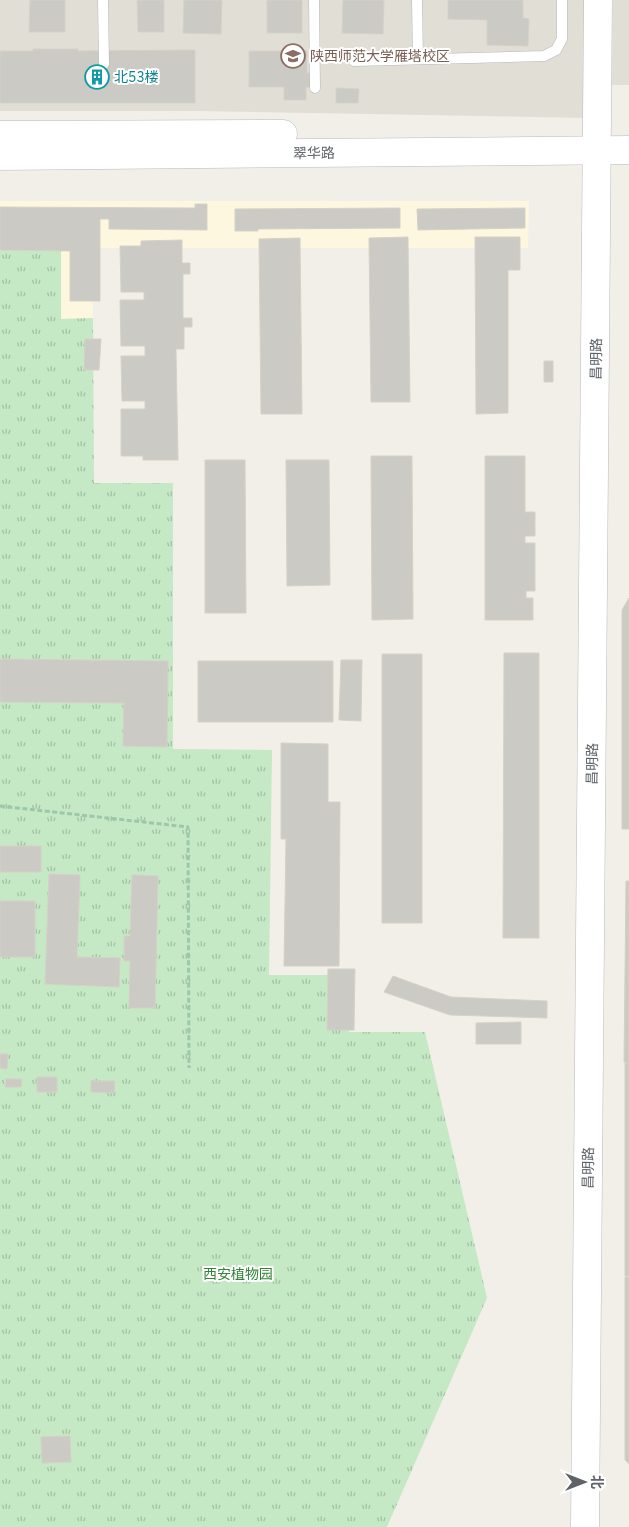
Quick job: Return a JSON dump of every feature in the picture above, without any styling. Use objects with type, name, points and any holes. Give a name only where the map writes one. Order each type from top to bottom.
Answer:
[{"type":"street","name":"昌明路","points":[[585,1527],[598,0]]},
{"type":"street","name":"翠华路","points":[[0,156],[598,142],[629,134]]},
{"type":"street","name":"翠华路","points":[[0,135],[598,142],[629,150]]},
{"type":"lane","points":[[103,0],[104,64]]},
{"type":"lane","points":[[314,0],[315,88]]},
{"type":"lane","points":[[417,0],[418,59]]},
{"type":"lane","points":[[354,61],[544,56],[556,50],[562,39],[562,0]]},
{"type":"path","points":[[0,806],[188,827],[189,1068]]},
{"type":"shaded area","name":"陕西师范大学雁塔校区","points":[[0,0],[586,0],[587,118],[198,111],[0,111]]},
{"type":"shaded area","points":[[613,0],[629,0],[629,85],[612,85]]},
{"type":"shaded area","points":[[0,201],[529,201],[528,248],[91,248],[93,318],[61,319],[61,250],[0,250]]},
{"type":"green space","name":"西安植物园","points":[[0,250],[61,250],[61,319],[93,318],[94,483],[173,483],[173,749],[272,750],[269,975],[345,975],[349,1032],[425,1032],[487,1298],[387,1527],[0,1527]]},
{"type":"building","points":[[30,0],[65,0],[65,32],[29,32]]},
{"type":"building","points":[[137,0],[164,0],[164,32],[138,32]]},
{"type":"building","points":[[184,0],[222,0],[221,34],[183,33]]},
{"type":"building","points":[[267,0],[302,0],[302,33],[267,33]]},
{"type":"building","points":[[343,0],[384,0],[383,34],[342,33]]},
{"type":"building","points":[[448,0],[523,0],[523,18],[529,19],[528,46],[487,45],[487,20],[448,19]]},
{"type":"building","name":"北53楼","points":[[33,49],[78,49],[78,51],[195,50],[195,103],[0,103],[0,51],[33,51]]},
{"type":"building","points":[[249,51],[307,51],[307,73],[311,73],[311,87],[306,87],[306,100],[284,100],[284,87],[249,87]]},
{"type":"building","points":[[336,88],[359,89],[358,103],[336,103]]},
{"type":"building","points":[[195,204],[207,204],[207,230],[109,229],[109,219],[100,219],[100,301],[70,301],[70,251],[0,250],[0,207],[195,208]]},
{"type":"building","points":[[400,208],[400,228],[258,229],[258,231],[235,231],[235,209]]},
{"type":"building","points":[[525,208],[525,228],[418,230],[417,209]]},
{"type":"building","points":[[408,237],[410,402],[371,402],[369,238]]},
{"type":"building","points":[[475,237],[520,237],[520,270],[508,270],[508,413],[476,414]]},
{"type":"building","points":[[300,238],[302,414],[261,414],[259,239]]},
{"type":"building","points":[[182,240],[182,263],[190,263],[190,274],[183,274],[183,318],[192,318],[192,327],[184,327],[184,349],[176,349],[178,460],[143,460],[143,456],[121,456],[121,409],[145,409],[145,401],[122,401],[121,356],[145,356],[145,346],[121,346],[120,300],[144,300],[144,292],[121,292],[120,246],[141,246],[141,241]]},
{"type":"building","points":[[85,339],[101,339],[99,370],[84,370]]},
{"type":"building","points":[[544,361],[553,361],[553,382],[544,382]]},
{"type":"building","points":[[371,456],[412,456],[413,619],[372,620]]},
{"type":"building","points":[[485,456],[525,456],[525,512],[535,512],[535,536],[525,536],[525,543],[535,543],[535,591],[526,591],[526,598],[533,598],[533,620],[485,620]]},
{"type":"building","points":[[205,460],[245,460],[246,613],[205,613]]},
{"type":"building","points":[[286,460],[329,460],[330,585],[287,586]]},
{"type":"building","points":[[629,598],[629,829],[622,829],[622,610]]},
{"type":"building","points":[[504,653],[539,653],[539,938],[503,938]]},
{"type":"building","points":[[382,654],[422,654],[422,923],[382,923]]},
{"type":"building","points":[[0,659],[168,661],[167,747],[123,746],[124,703],[0,702]]},
{"type":"building","points":[[341,660],[362,660],[361,721],[339,720]]},
{"type":"building","points":[[198,661],[333,661],[333,722],[198,722]]},
{"type":"building","points":[[281,743],[328,744],[328,802],[340,802],[339,966],[284,966],[286,839],[281,839]]},
{"type":"building","points":[[0,846],[41,846],[41,872],[0,872]]},
{"type":"building","points":[[49,874],[80,875],[77,957],[120,958],[119,987],[45,984]]},
{"type":"building","points":[[132,875],[158,876],[155,1008],[129,1008],[130,961],[124,961],[124,936],[130,936]]},
{"type":"building","points":[[626,881],[629,881],[629,1063],[624,1062]]},
{"type":"building","points":[[0,901],[35,901],[35,957],[0,957]]},
{"type":"building","points":[[328,969],[355,969],[354,1030],[327,1030]]},
{"type":"building","points":[[393,976],[451,997],[547,1001],[547,1018],[450,1015],[384,992]]},
{"type":"building","points":[[521,1022],[521,1044],[476,1044],[476,1023]]},
{"type":"building","points":[[0,1054],[8,1054],[7,1069],[0,1068]]},
{"type":"building","points":[[625,1063],[629,1063],[629,1276],[625,1276]]},
{"type":"building","points":[[37,1077],[57,1077],[57,1092],[37,1092]]},
{"type":"building","points":[[6,1079],[22,1079],[21,1087],[5,1087]]},
{"type":"building","points":[[91,1081],[115,1081],[114,1093],[91,1092]]},
{"type":"building","points":[[625,1277],[629,1277],[629,1464],[625,1460]]},
{"type":"building","points":[[70,1436],[71,1462],[42,1463],[41,1437]]},
{"type":"place","name":"陕西师范大学雁塔校区","points":[[293,56]]},
{"type":"place","name":"北53楼","points":[[97,77]]}]
